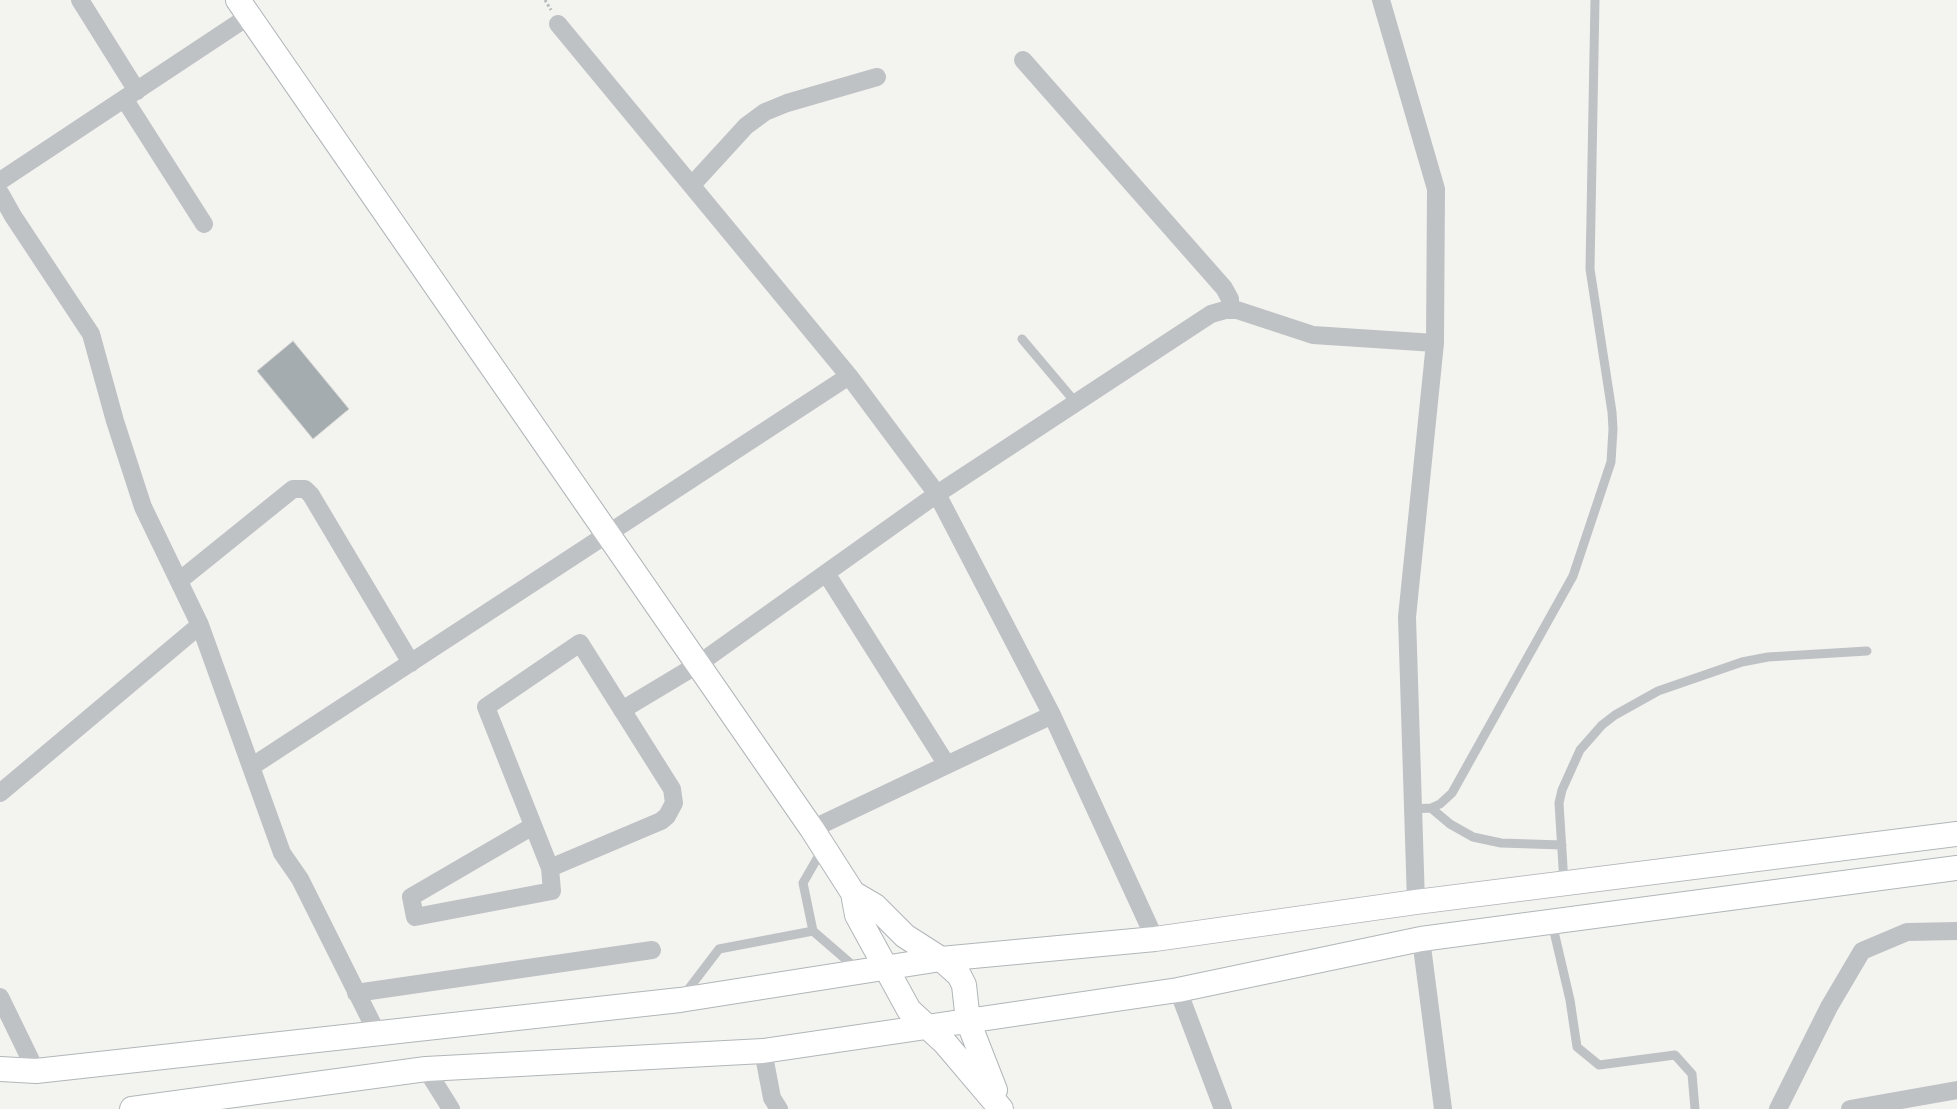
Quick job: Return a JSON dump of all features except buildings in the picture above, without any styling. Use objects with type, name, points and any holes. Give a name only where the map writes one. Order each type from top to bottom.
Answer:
[{"type":"main road","points":[[243,8],[609,534],[817,838],[853,893],[857,915],[909,1010],[945,1043],[1002,1109]]},
{"type":"main road","points":[[0,1069],[36,1071],[680,1000],[941,959],[1156,939],[1416,902],[1957,834]]},
{"type":"main road","points":[[132,1109],[426,1069],[763,1051],[1178,990],[1421,939],[1957,868]]},
{"type":"main road","points":[[853,893],[874,906],[905,936],[941,959],[959,975],[964,985],[968,1021],[1002,1109]]},
{"type":"street","points":[[80,0],[204,224]]},
{"type":"street","points":[[1381,0],[1436,189],[1435,343],[1407,617],[1416,902]]},
{"type":"street","points":[[0,181],[131,95],[243,8]]},
{"type":"street","points":[[558,24],[849,376],[937,494],[1052,715],[1156,939]]},
{"type":"street","points":[[1023,60],[1224,288],[1230,298],[1230,310]]},
{"type":"street","points":[[692,185],[746,126],[765,112],[787,103],[877,77]]},
{"type":"street","points":[[0,193],[13,216],[91,334],[115,421],[143,507],[200,625],[282,853],[300,880],[377,1033]]},
{"type":"street","points":[[622,710],[697,665],[937,494],[1211,314],[1230,310],[1313,335],[1435,343]]},
{"type":"street","points":[[251,767],[849,376]]},
{"type":"street","points":[[179,581],[293,489],[305,489],[311,495],[411,663]]},
{"type":"street","points":[[826,573],[947,765]]},
{"type":"street","points":[[0,793],[200,625]]},
{"type":"street","points":[[533,826],[411,897],[416,917],[552,891],[550,868],[486,707],[580,643],[672,789],[674,803],[672,810],[661,821],[550,868]]},
{"type":"street","points":[[817,838],[947,765],[1052,715]]},
{"type":"street","points":[[1778,1109],[1829,1007],[1862,952],[1907,932],[1957,931]]},
{"type":"street","points":[[1421,939],[1443,1109]]},
{"type":"street","points":[[356,993],[652,950]]},
{"type":"street","points":[[1178,990],[1224,1109]]},
{"type":"street","points":[[0,997],[36,1071]]},
{"type":"street","points":[[763,1051],[772,1098],[779,1109]]},
{"type":"street","points":[[426,1069],[451,1109]]},
{"type":"street","points":[[1850,1109],[1957,1090]]},
{"type":"lane","points":[[1413,809],[1431,808],[1440,804],[1452,793],[1573,576],[1610,462],[1613,429],[1612,412],[1590,270],[1595,0]]},
{"type":"lane","points":[[1022,339],[1076,403]]},
{"type":"lane","points":[[1564,884],[1560,803],[1572,765],[1596,731],[1628,705],[1689,679],[1742,662],[1768,657],[1867,651]]},
{"type":"lane","points":[[1431,808],[1455,828],[1480,839],[1501,843],[1562,845]]},
{"type":"lane","points":[[817,838],[803,883],[813,931],[859,971]]},
{"type":"lane","points":[[1552,922],[1570,1000],[1577,1047],[1598,1066],[1675,1055],[1692,1074],[1695,1109]]},
{"type":"lane","points":[[680,1000],[719,949],[813,931]]}]
